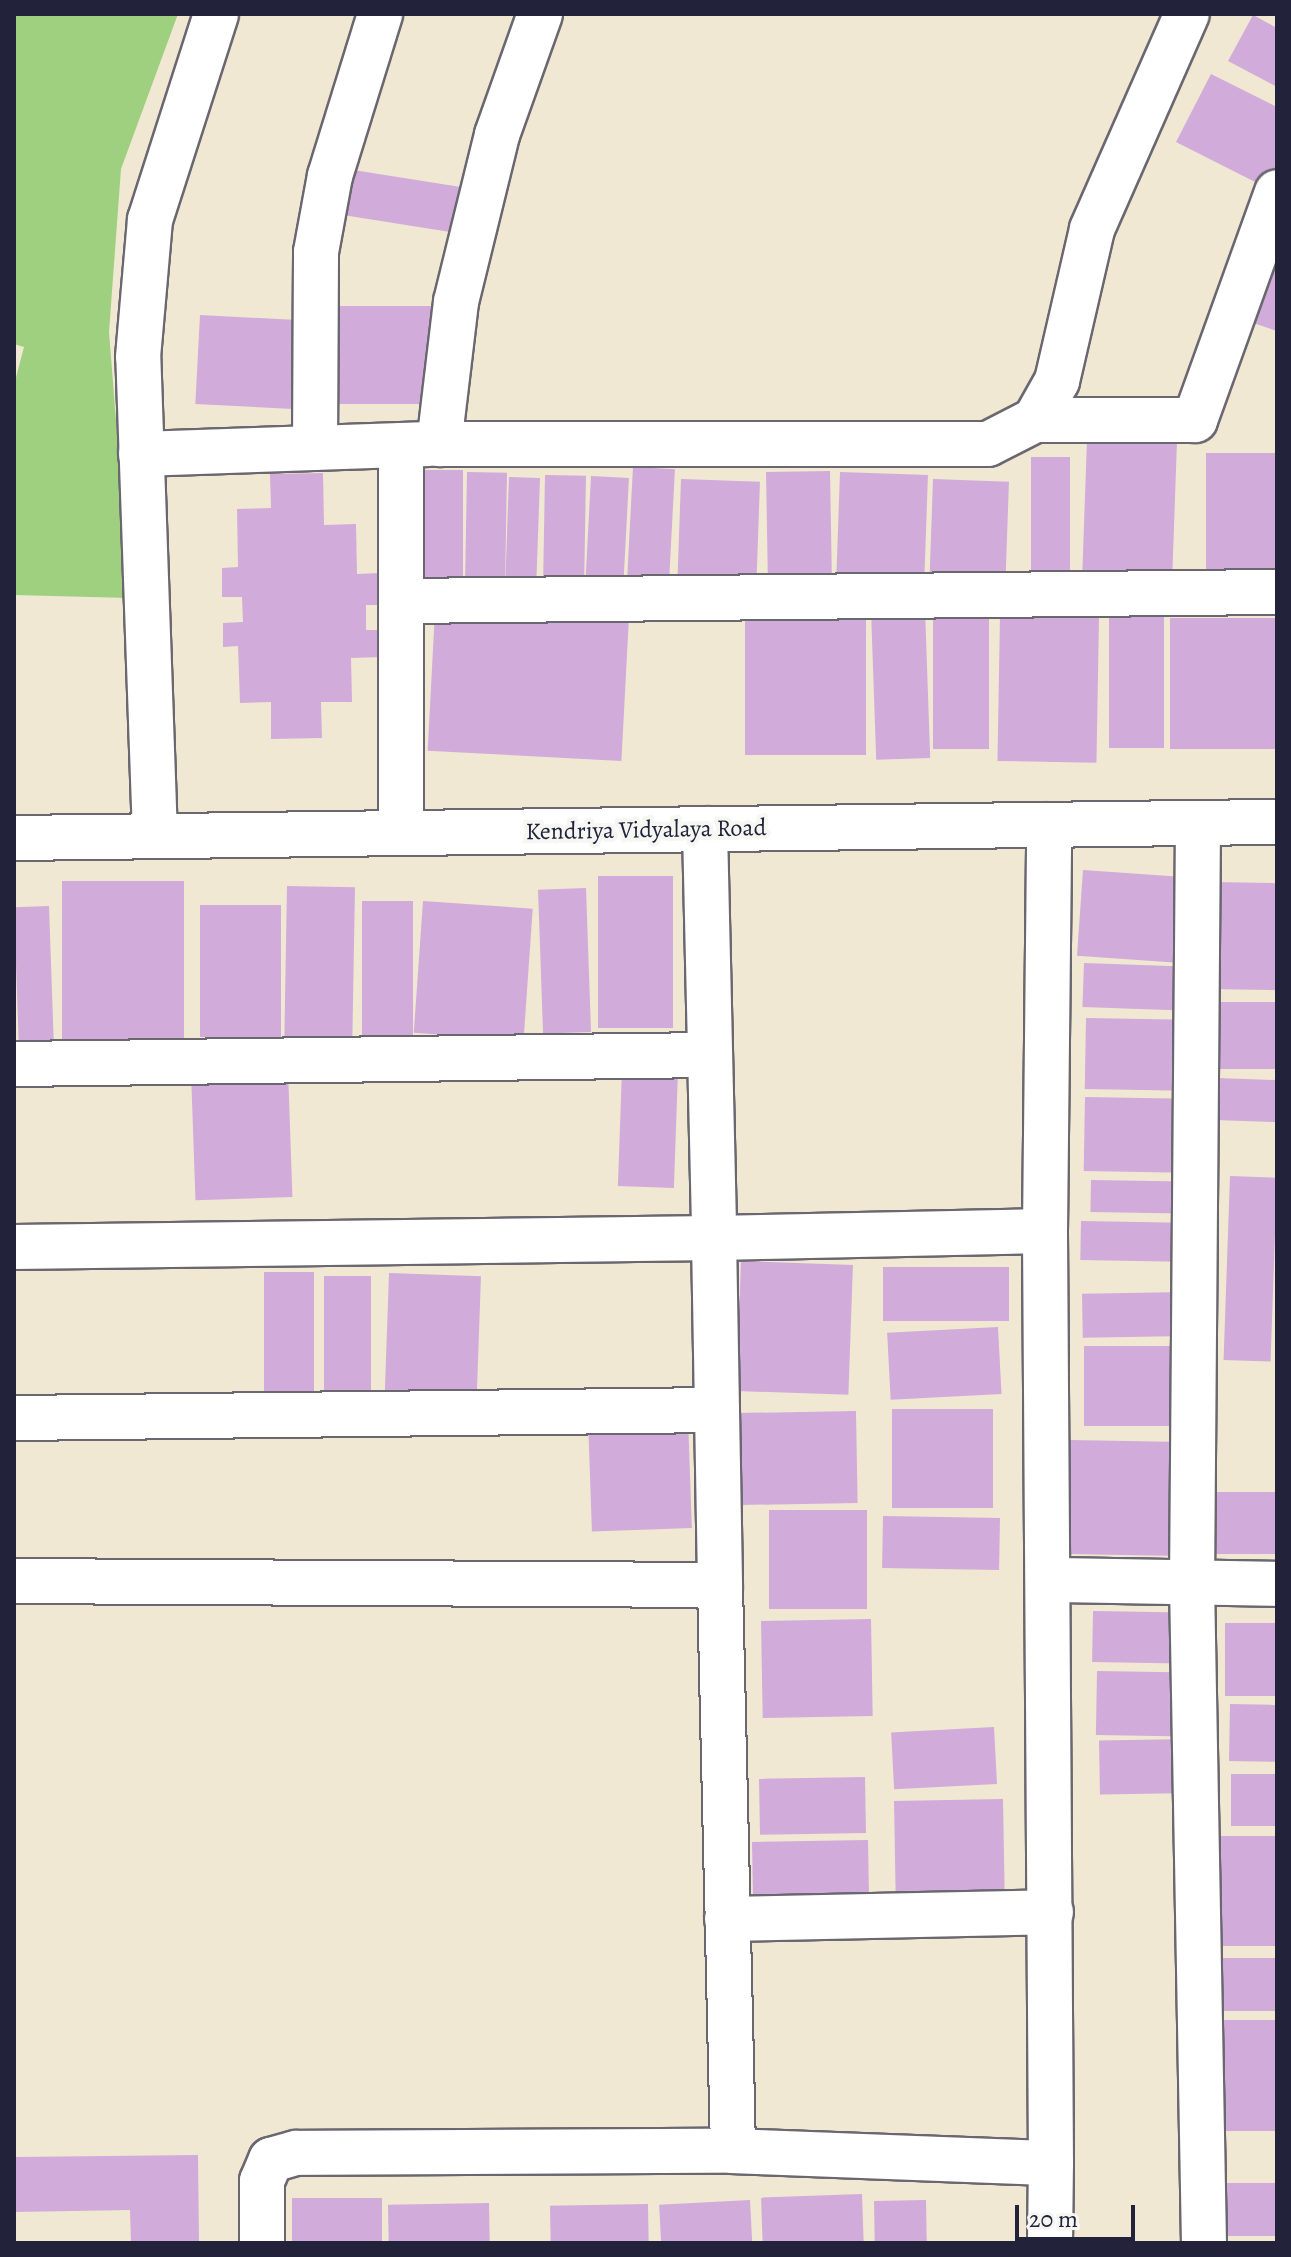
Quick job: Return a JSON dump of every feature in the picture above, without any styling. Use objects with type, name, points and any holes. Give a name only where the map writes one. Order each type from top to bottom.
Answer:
[{"type":"street","points":[[155,836],[138,357],[150,220],[216,14]]},
{"type":"street","points":[[315,448],[316,252],[330,176],[380,14]]},
{"type":"street","points":[[401,833],[401,601],[420,444],[497,135],[540,14]]},
{"type":"street","points":[[1035,420],[1057,381],[1092,229],[1187,14]]},
{"type":"street","points":[[141,454],[420,444],[988,444],[1035,420],[1195,420],[1277,192]]},
{"type":"street","points":[[401,601],[1277,592]]},
{"type":"street","name":"Kendriya Vidyalaya Road","points":[[14,838],[1277,822]]},
{"type":"street","points":[[1198,823],[1192,1583],[1204,2243]]},
{"type":"street","points":[[1049,825],[1045,1231],[1051,1580],[1050,2243]]},
{"type":"street","points":[[705,829],[733,2151]]},
{"type":"street","points":[[14,1064],[710,1055]]},
{"type":"street","points":[[14,1247],[1045,1231]]},
{"type":"street","points":[[14,1418],[717,1410]]},
{"type":"street","points":[[1051,1580],[1277,1584]]},
{"type":"street","points":[[14,1581],[720,1585]]},
{"type":"street","points":[[727,1919],[1051,1912]]},
{"type":"street","points":[[262,2243],[262,2181],[271,2160],[296,2153],[733,2151],[1051,2163]]},
{"type":"green space","points":[[14,14],[178,14],[121,169],[109,332],[130,598],[14,595],[14,385],[24,347],[14,344]]},
{"type":"building","points":[[1253,15],[1277,28],[1277,87],[1228,61]]},
{"type":"building","points":[[1211,74],[1277,107],[1277,174],[1269,189],[1176,142]]},
{"type":"building","points":[[347,169],[468,188],[461,234],[340,214]]},
{"type":"building","points":[[1267,268],[1277,271],[1277,331],[1250,322]]},
{"type":"building","points":[[330,306],[438,306],[438,404],[330,404]]},
{"type":"building","points":[[200,315],[307,321],[302,409],[195,404]]},
{"type":"building","points":[[1087,439],[1177,442],[1172,585],[1082,582]]},
{"type":"building","points":[[1206,453],[1277,453],[1277,574],[1206,574]]},
{"type":"building","points":[[1031,457],[1070,457],[1070,577],[1031,577]]},
{"type":"building","points":[[633,467],[675,469],[668,594],[626,592]]},
{"type":"building","points":[[423,470],[463,470],[463,589],[423,589]]},
{"type":"building","points":[[830,471],[832,582],[768,583],[766,472]]},
{"type":"building","points":[[467,472],[507,473],[505,591],[465,590]]},
{"type":"building","points":[[840,472],[928,475],[924,590],[836,587]]},
{"type":"building","points":[[323,473],[324,525],[356,524],[357,574],[381,573],[381,605],[366,605],[366,630],[382,630],[382,657],[351,658],[352,702],[321,702],[322,738],[271,739],[271,702],[240,703],[238,646],[223,647],[223,623],[243,622],[242,597],[222,597],[222,568],[238,567],[237,509],[271,508],[270,474]]},
{"type":"building","points":[[545,475],[586,476],[584,587],[543,586]]},
{"type":"building","points":[[591,476],[629,478],[623,590],[585,588]]},
{"type":"building","points":[[509,477],[540,478],[536,582],[505,581]]},
{"type":"building","points":[[681,479],[760,482],[756,590],[677,587]]},
{"type":"building","points":[[933,479],[1009,482],[1005,582],[930,579]]},
{"type":"building","points":[[1109,602],[1164,602],[1164,748],[1109,748]]},
{"type":"building","points":[[745,608],[866,608],[866,755],[745,755]]},
{"type":"building","points":[[925,609],[930,758],[876,760],[871,611]]},
{"type":"building","points":[[435,611],[629,621],[621,761],[428,751]]},
{"type":"building","points":[[933,612],[989,612],[989,749],[933,749]]},
{"type":"building","points":[[1000,616],[1099,618],[1096,763],[997,761]]},
{"type":"building","points":[[1170,618],[1277,618],[1277,749],[1170,749]]},
{"type":"building","points":[[1083,870],[1180,877],[1174,963],[1077,956]]},
{"type":"building","points":[[598,876],[673,876],[673,1028],[598,1028]]},
{"type":"building","points":[[62,881],[184,881],[184,1050],[62,1050]]},
{"type":"building","points":[[1211,882],[1277,883],[1275,990],[1209,989]]},
{"type":"building","points":[[287,886],[355,887],[352,1051],[284,1050]]},
{"type":"building","points":[[586,888],[591,1032],[543,1034],[538,890]]},
{"type":"building","points":[[362,901],[413,901],[413,1036],[362,1036]]},
{"type":"building","points":[[423,901],[533,909],[524,1040],[414,1033]]},
{"type":"building","points":[[200,905],[281,905],[281,1037],[200,1037]]},
{"type":"building","points":[[49,906],[54,1045],[19,1046],[14,907]]},
{"type":"building","points":[[1084,963],[1177,966],[1175,1010],[1082,1007]]},
{"type":"building","points":[[1217,1002],[1277,1002],[1277,1069],[1217,1069]]},
{"type":"building","points":[[1086,1018],[1187,1020],[1186,1091],[1085,1089]]},
{"type":"building","points":[[622,1069],[678,1071],[674,1188],[618,1186]]},
{"type":"building","points":[[288,1070],[292,1197],[195,1200],[191,1073]]},
{"type":"building","points":[[1217,1078],[1277,1080],[1275,1122],[1216,1120]]},
{"type":"building","points":[[1085,1097],[1186,1099],[1185,1173],[1084,1171]]},
{"type":"building","points":[[1230,1176],[1277,1178],[1271,1362],[1224,1360]]},
{"type":"building","points":[[1091,1180],[1182,1182],[1181,1214],[1090,1212]]},
{"type":"building","points":[[1081,1221],[1181,1223],[1180,1262],[1080,1260]]},
{"type":"building","points":[[741,1261],[853,1265],[848,1395],[736,1391]]},
{"type":"building","points":[[883,1267],[1009,1267],[1009,1321],[883,1321]]},
{"type":"building","points":[[264,1272],[314,1272],[314,1405],[264,1405]]},
{"type":"building","points":[[389,1273],[481,1276],[477,1401],[385,1398]]},
{"type":"building","points":[[324,1276],[371,1276],[371,1403],[324,1403]]},
{"type":"building","points":[[1186,1292],[1187,1336],[1083,1338],[1082,1294]]},
{"type":"building","points":[[998,1327],[1002,1394],[891,1400],[887,1333]]},
{"type":"building","points":[[1084,1346],[1184,1346],[1184,1426],[1084,1426]]},
{"type":"building","points":[[892,1409],[993,1409],[993,1508],[892,1508]]},
{"type":"building","points":[[856,1411],[858,1503],[739,1505],[737,1413]]},
{"type":"building","points":[[688,1417],[692,1528],[592,1531],[588,1420]]},
{"type":"building","points":[[1070,1440],[1183,1442],[1181,1556],[1068,1554]]},
{"type":"building","points":[[1209,1492],[1277,1492],[1277,1554],[1209,1554]]},
{"type":"building","points":[[769,1510],[867,1510],[867,1609],[769,1609]]},
{"type":"building","points":[[883,1516],[1000,1518],[999,1570],[882,1568]]},
{"type":"building","points":[[1093,1611],[1181,1613],[1180,1664],[1092,1662]]},
{"type":"building","points":[[871,1619],[873,1716],[763,1718],[761,1621]]},
{"type":"building","points":[[1225,1623],[1277,1623],[1277,1696],[1225,1696]]},
{"type":"building","points":[[1097,1671],[1188,1673],[1187,1737],[1096,1735]]},
{"type":"building","points":[[1230,1704],[1277,1705],[1276,1762],[1229,1761]]},
{"type":"building","points":[[994,1727],[997,1784],[894,1789],[891,1732]]},
{"type":"building","points":[[1191,1739],[1192,1793],[1100,1795],[1099,1741]]},
{"type":"building","points":[[1231,1774],[1277,1774],[1277,1826],[1231,1826]]},
{"type":"building","points":[[865,1777],[866,1833],[760,1835],[759,1779]]},
{"type":"building","points":[[1003,1799],[1005,1900],[896,1902],[894,1801]]},
{"type":"building","points":[[1199,1836],[1277,1836],[1277,1946],[1199,1946]]},
{"type":"building","points":[[868,1840],[869,1909],[753,1911],[752,1842]]},
{"type":"building","points":[[1209,1958],[1277,1958],[1277,2011],[1209,2011]]},
{"type":"building","points":[[1221,2020],[1277,2020],[1277,2131],[1221,2131]]},
{"type":"building","points":[[198,2155],[199,2243],[131,2243],[130,2210],[14,2212],[14,2157]]},
{"type":"building","points":[[1220,2183],[1277,2183],[1277,2236],[1220,2236]]},
{"type":"building","points":[[862,2194],[864,2243],[763,2243],[761,2198]]},
{"type":"building","points":[[292,2198],[382,2198],[382,2243],[292,2243]]},
{"type":"building","points":[[750,2200],[752,2243],[661,2243],[659,2205]]},
{"type":"building","points":[[926,2200],[927,2243],[875,2243],[874,2201]]},
{"type":"building","points":[[489,2203],[490,2243],[389,2243],[388,2205]]},
{"type":"building","points":[[648,2204],[649,2243],[551,2243],[550,2206]]},
{"type":"building","points":[[1090,2238],[1137,2241],[1137,2243],[1090,2243]]}]
